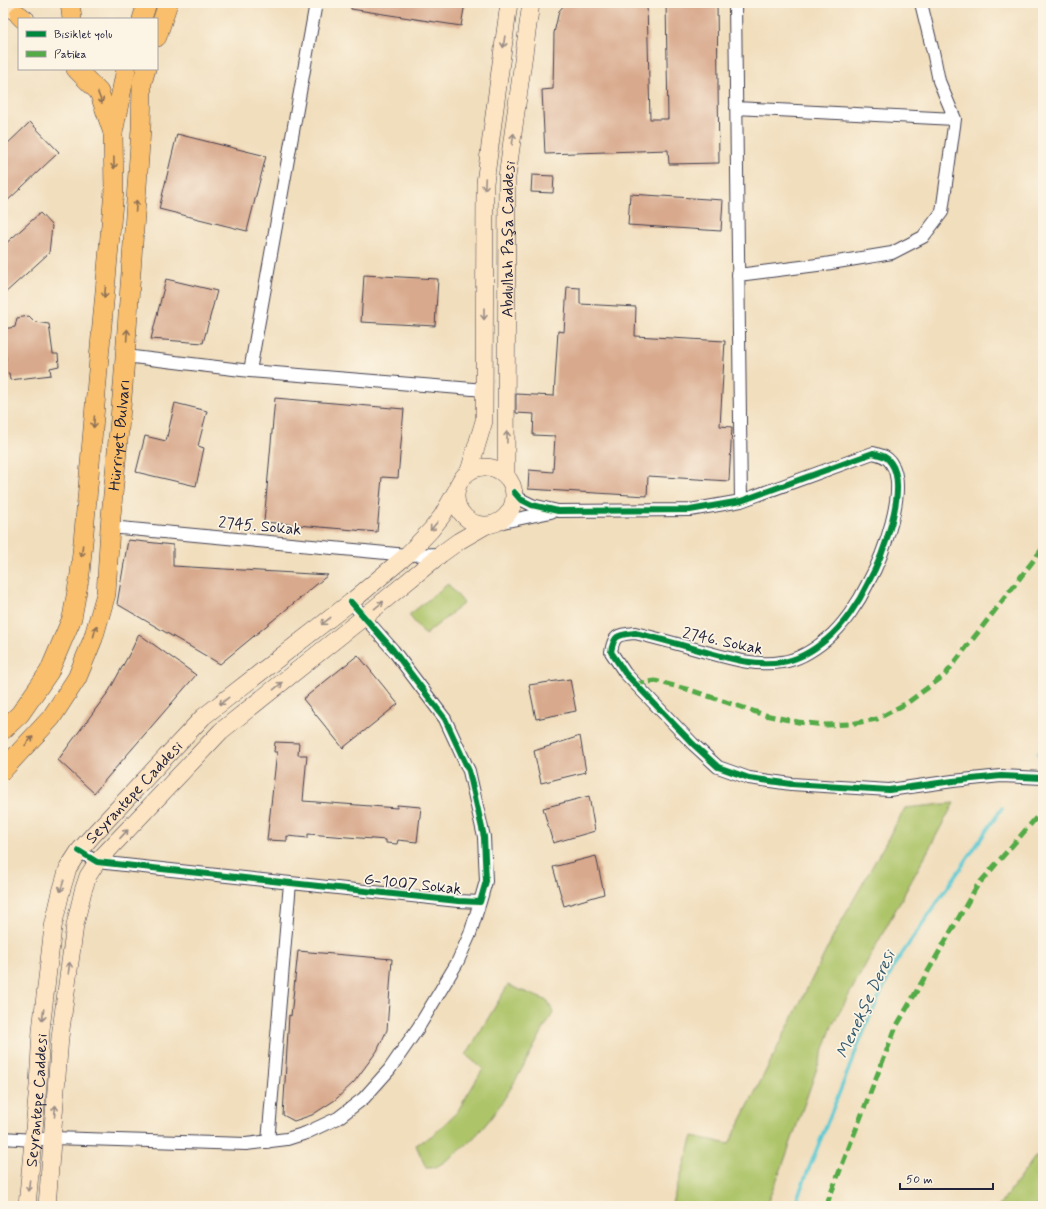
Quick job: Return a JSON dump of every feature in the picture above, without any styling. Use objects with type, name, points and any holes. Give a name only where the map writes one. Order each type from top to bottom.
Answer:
[{"type":"main road","points":[[70,3],[72,18]]},
{"type":"main road","points":[[142,18],[147,3]]},
{"type":"main road","points":[[158,34],[168,3]]},
{"type":"main road","name":"Abdullah Paşa Caddesi","points":[[469,471],[484,421],[485,183],[509,3]]},
{"type":"main road","name":"Abdullah Paşa Caddesi","points":[[506,476],[507,177],[531,3]]},
{"type":"main road","points":[[3,4],[22,18]]},
{"type":"main road","points":[[77,70],[99,92],[113,133]]},
{"type":"main road","name":"Hürriyet Bulvarı","points":[[3,730],[20,714],[49,672],[72,618],[80,574],[87,507],[114,192],[113,133],[126,70]]},
{"type":"main road","name":"Hürriyet Bulvarı","points":[[3,770],[50,718],[77,678],[93,639],[106,594],[141,129],[142,83],[146,70]]},
{"type":"main road","points":[[478,467],[488,467],[498,470],[506,476],[510,481],[514,492],[512,507],[504,518],[492,524],[477,525],[469,521],[458,510],[455,493],[457,485],[462,477],[469,471],[478,467]]},
{"type":"main road","name":"Seyrantepe Caddesi","points":[[26,1206],[38,1086],[41,1030],[53,927],[60,892],[68,868],[79,851],[203,717],[351,602],[407,554],[431,530],[442,516],[455,493]]},
{"type":"main road","name":"Seyrantepe Caddesi","points":[[47,1206],[60,1037],[75,925],[88,876],[97,862],[221,731],[441,554],[459,541],[492,524]]},
{"type":"street","points":[[250,371],[316,3]]},
{"type":"street","points":[[735,3],[741,501]]},
{"type":"street","points":[[738,275],[825,264],[892,253],[923,237],[942,212],[955,120],[939,81],[921,3]]},
{"type":"street","points":[[736,108],[955,120]]},
{"type":"street","points":[[125,356],[250,371],[485,390]]},
{"type":"street","name":"2746. Sokak","points":[[558,511],[690,510],[741,501],[873,453],[883,455],[891,462],[896,472],[898,490],[894,515],[869,583],[848,617],[828,639],[807,653],[783,662],[759,664],[722,656],[635,632],[621,634],[613,640],[611,652],[625,673],[693,744],[718,767],[749,778],[791,784],[889,790],[1001,776],[1043,778]]},
{"type":"street","points":[[514,492],[520,499],[532,505],[558,511]]},
{"type":"street","points":[[492,524],[558,511]]},
{"type":"street","name":"2745. Sokak","points":[[110,527],[407,554],[441,554]]},
{"type":"street","name":"G-1007 Sokak","points":[[79,851],[97,862],[458,901],[480,902],[486,881],[484,837],[468,771],[445,719],[392,650],[351,602]]},
{"type":"street","points":[[268,1142],[290,883]]},
{"type":"street","points":[[3,1138],[33,1140],[53,1138],[246,1144],[286,1139],[306,1133],[338,1118],[364,1098],[389,1070],[414,1034],[453,970],[470,934],[480,902]]},
{"type":"green space","points":[[448,584],[464,603],[425,635],[409,615]]},
{"type":"green space","points":[[954,803],[832,1026],[782,1167],[766,1206],[671,1206],[693,1136],[729,1144],[835,933],[905,808]]},
{"type":"green space","points":[[508,985],[548,1001],[553,1013],[497,1110],[468,1143],[451,1157],[436,1167],[426,1168],[416,1145],[433,1135],[457,1112],[483,1069],[466,1055]]},
{"type":"green space","points":[[1043,1156],[1043,1206],[999,1206],[1035,1157]]},
{"type":"building","points":[[351,3],[465,3],[461,26],[351,9]]},
{"type":"building","points":[[566,3],[647,3],[650,119],[668,119],[666,3],[717,3],[719,163],[669,164],[668,150],[545,154],[542,90],[553,89],[554,33],[559,11]]},
{"type":"building","points":[[30,122],[59,152],[3,205],[3,148]]},
{"type":"building","points":[[177,134],[266,156],[247,231],[159,209]]},
{"type":"building","points":[[532,175],[554,176],[553,193],[531,192]]},
{"type":"building","points":[[630,194],[723,200],[721,231],[628,225]]},
{"type":"building","points":[[40,213],[52,226],[49,253],[3,295],[3,246]]},
{"type":"building","points":[[364,275],[438,279],[435,326],[361,322]]},
{"type":"building","points":[[166,279],[217,291],[203,343],[151,339]]},
{"type":"building","points":[[567,287],[580,288],[580,304],[636,307],[635,336],[725,341],[720,426],[732,427],[729,481],[648,476],[647,496],[528,489],[529,470],[553,472],[555,436],[533,435],[534,414],[516,413],[516,394],[554,396],[558,331],[564,332]]},
{"type":"building","points":[[29,316],[35,322],[49,324],[53,354],[58,354],[59,366],[50,368],[51,375],[10,380],[9,373],[3,374],[3,361],[6,360],[3,329],[15,327],[17,318]]},
{"type":"building","points":[[275,398],[404,409],[398,478],[382,477],[377,532],[264,522]]},
{"type":"building","points":[[175,403],[207,411],[198,446],[204,448],[196,486],[136,472],[145,436],[166,441]]},
{"type":"building","points":[[128,540],[173,545],[173,566],[328,575],[220,664],[117,604]]},
{"type":"building","points":[[139,634],[196,675],[94,793],[58,760],[109,691]]},
{"type":"building","points":[[358,655],[398,704],[343,748],[303,699]]},
{"type":"building","points":[[570,679],[576,711],[536,719],[529,685]]},
{"type":"building","points":[[580,736],[586,772],[541,783],[534,751]]},
{"type":"building","points":[[275,742],[299,743],[298,755],[307,755],[303,801],[397,808],[397,805],[421,807],[417,842],[398,840],[397,844],[386,843],[386,840],[308,834],[308,838],[287,836],[287,841],[267,840],[277,752],[274,752]]},
{"type":"building","points":[[589,796],[595,831],[553,843],[543,808]]},
{"type":"building","points":[[596,856],[604,894],[564,906],[553,867]]},
{"type":"building","points":[[298,951],[392,959],[387,1030],[377,1051],[354,1082],[335,1100],[312,1115],[294,1121],[283,1115],[289,1015],[291,1016]]},
{"type":"waterway","name":"Menekşe Deresi","points":[[1038,754],[1043,746]]},
{"type":"waterway","name":"Menekşe Deresi","points":[[794,1206],[868,1021],[895,964],[1002,808]]},
{"type":"marked path","points":[[635,684],[655,681],[690,690],[765,715],[798,722],[825,725],[850,724],[877,719],[907,703],[945,675],[1043,548]]},
{"type":"marked path","points":[[826,1206],[896,1027],[977,886],[1043,810]]},
{"type":"cycle path","points":[[514,492],[520,499],[532,505],[558,511],[690,510],[741,501],[873,453],[885,457],[891,463],[896,474],[897,489],[892,523],[886,541],[874,572],[855,606],[845,621],[833,634],[817,647],[806,654],[788,661],[761,663],[729,658],[635,633],[618,636],[615,639],[611,652],[625,673],[693,744],[718,767],[749,778],[791,784],[889,790],[1001,776],[1043,778]]},
{"type":"cycle path","points":[[79,851],[97,862],[458,901],[480,902],[486,881],[484,837],[469,771],[445,719],[393,650],[351,602]]}]
